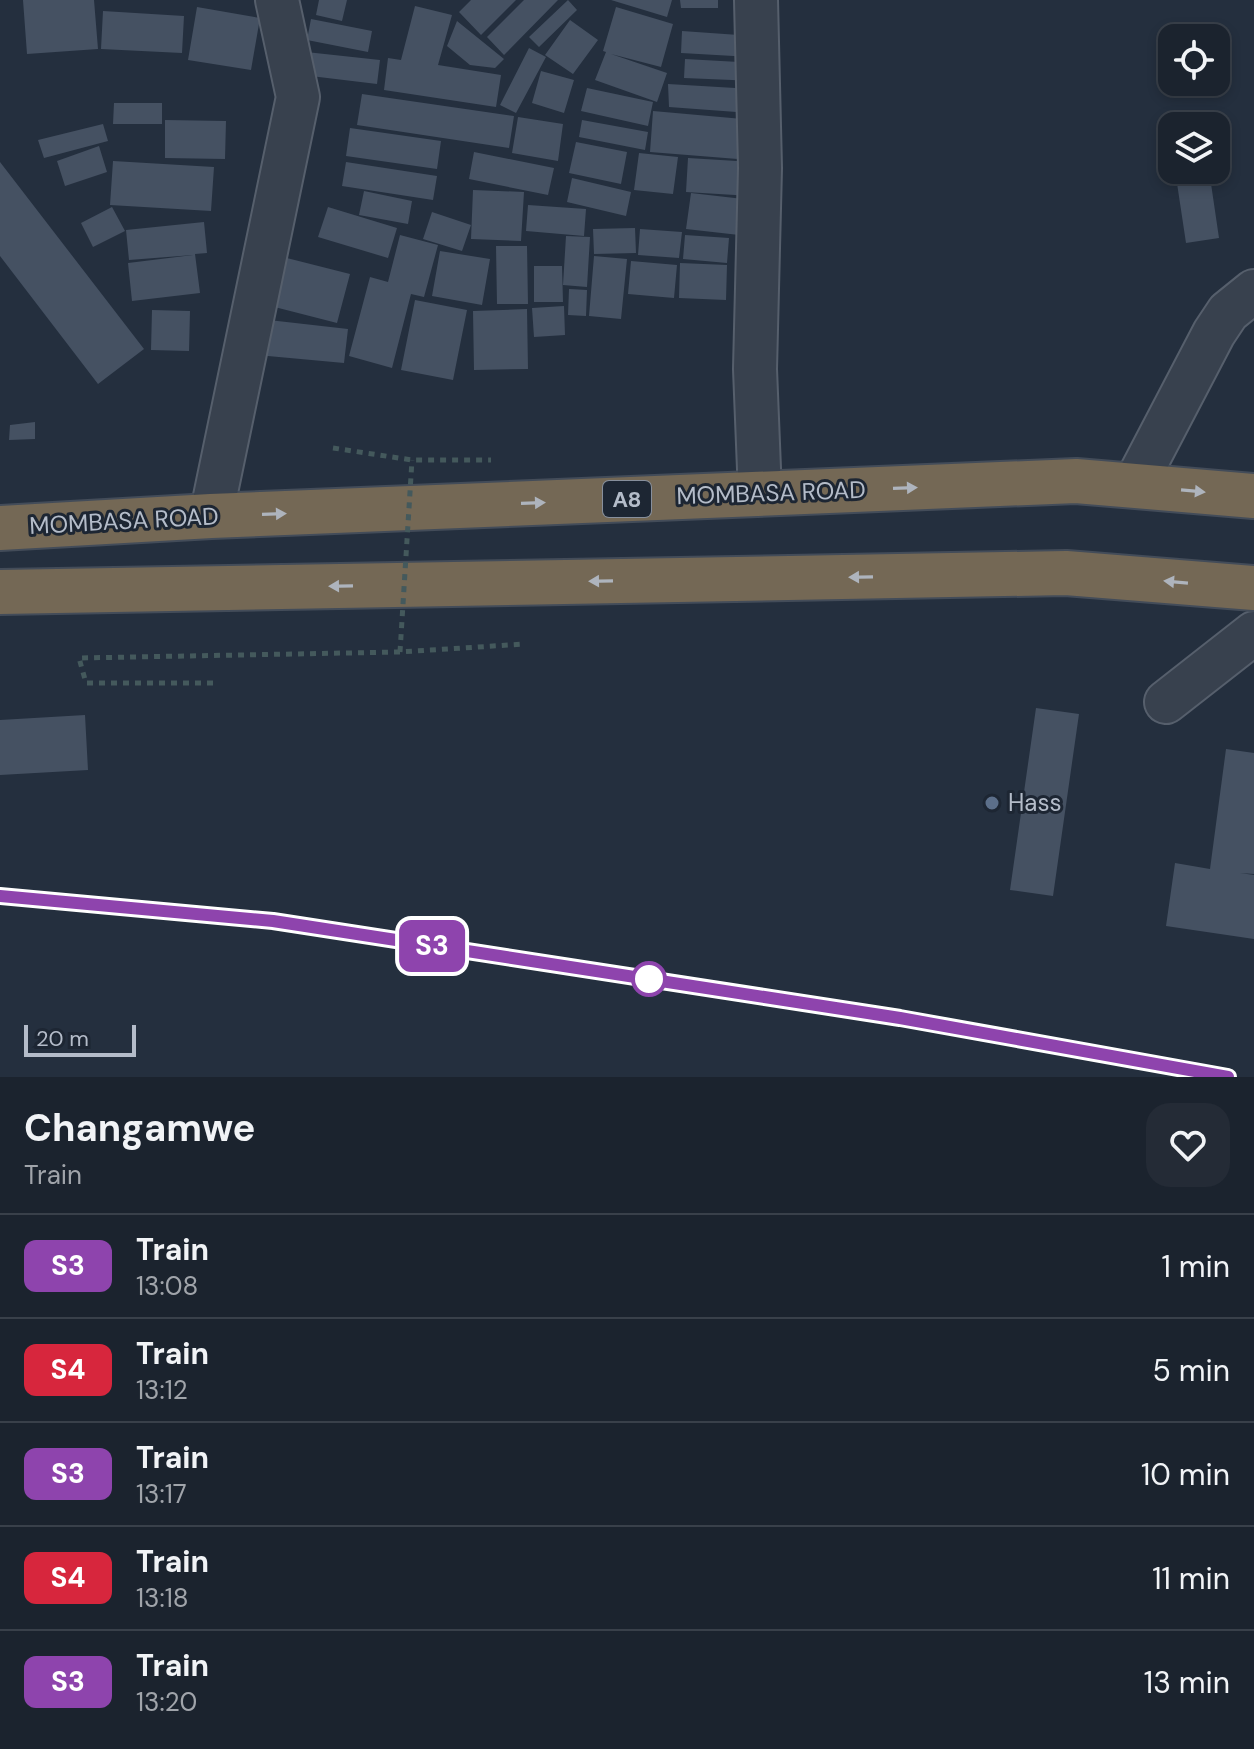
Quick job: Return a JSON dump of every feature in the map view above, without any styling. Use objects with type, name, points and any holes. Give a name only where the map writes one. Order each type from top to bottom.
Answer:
[{"type":"highway","name":"MOMBASA ROAD","points":[[0,528],[211,516],[1076,481],[1254,496]]},
{"type":"highway","points":[[0,515],[76,524]]},
{"type":"highway","points":[[0,592],[1066,573],[1254,588]]},
{"type":"street","points":[[211,516],[298,97],[277,0]]},
{"type":"street","points":[[756,0],[760,168],[755,369],[760,494]]},
{"type":"street","points":[[1134,486],[1214,333],[1228,312],[1254,291]]},
{"type":"street","points":[[1166,702],[1254,633]]},
{"type":"path","points":[[333,448],[412,460],[400,652]]},
{"type":"path","points":[[213,683],[86,683],[79,658],[400,652],[525,644]]},
{"type":"building","points":[[23,0],[94,0],[98,49],[27,54]]},
{"type":"building","points":[[319,0],[347,0],[342,21],[316,15]]},
{"type":"building","points":[[471,0],[516,0],[481,35],[459,12]]},
{"type":"building","points":[[524,0],[558,0],[504,55],[487,37]]},
{"type":"building","points":[[568,0],[577,10],[539,47],[529,37]]},
{"type":"building","points":[[611,0],[672,0],[667,17]]},
{"type":"building","points":[[680,0],[718,0],[718,8],[681,8]]},
{"type":"building","points":[[415,6],[452,15],[438,65],[501,75],[496,107],[384,90],[388,58],[401,60]]},
{"type":"building","points":[[197,7],[260,18],[251,70],[188,60]]},
{"type":"building","points":[[616,7],[673,24],[661,67],[611,54],[667,73],[657,102],[595,80],[606,52],[603,51]]},
{"type":"building","points":[[103,11],[184,16],[182,53],[101,49]]},
{"type":"building","points":[[311,19],[372,31],[368,52],[307,40]]},
{"type":"building","points":[[570,20],[598,40],[573,74],[545,55]]},
{"type":"building","points":[[457,21],[504,59],[495,68],[470,65],[447,46]]},
{"type":"building","points":[[682,31],[753,36],[751,57],[681,53]]},
{"type":"building","points":[[529,48],[546,57],[516,113],[500,105]]},
{"type":"building","points":[[297,51],[380,60],[377,84],[294,74]]},
{"type":"building","points":[[685,59],[757,63],[756,81],[684,78]]},
{"type":"building","points":[[541,71],[574,80],[564,113],[532,103]]},
{"type":"building","points":[[668,84],[752,89],[750,113],[669,107]]},
{"type":"building","points":[[587,88],[653,102],[648,126],[581,111]]},
{"type":"building","points":[[362,94],[514,116],[509,148],[357,125]]},
{"type":"building","points":[[114,103],[162,103],[162,124],[113,124]]},
{"type":"building","points":[[653,111],[754,120],[750,160],[650,152]]},
{"type":"building","points":[[518,117],[563,124],[558,161],[512,153]]},
{"type":"building","points":[[165,120],[226,121],[225,159],[165,158]]},
{"type":"building","points":[[582,120],[648,132],[645,150],[579,137]]},
{"type":"building","points":[[103,124],[108,141],[44,158],[38,140]]},
{"type":"building","points":[[350,128],[441,141],[437,169],[346,156]]},
{"type":"building","points":[[576,142],[627,152],[621,184],[569,173]]},
{"type":"building","points":[[99,146],[107,172],[65,186],[57,161]]},
{"type":"building","points":[[474,152],[554,168],[548,195],[469,179]]},
{"type":"building","points":[[639,153],[678,157],[673,194],[634,190]]},
{"type":"building","points":[[688,158],[753,162],[751,196],[686,192]]},
{"type":"building","points":[[113,161],[214,167],[211,211],[110,205]]},
{"type":"building","points":[[0,162],[144,349],[98,384],[0,256]]},
{"type":"building","points":[[346,162],[437,176],[433,200],[342,186]]},
{"type":"building","points":[[572,178],[631,192],[626,216],[567,202]]},
{"type":"building","points":[[1177,184],[1211,184],[1219,238],[1186,243]]},
{"type":"building","points":[[473,190],[524,192],[521,241],[471,239]]},
{"type":"building","points":[[364,191],[412,201],[408,224],[359,215]]},
{"type":"building","points":[[691,193],[752,200],[748,236],[686,229]]},
{"type":"building","points":[[528,205],[586,209],[584,236],[526,231]]},
{"type":"building","points":[[112,207],[125,231],[93,247],[81,223]]},
{"type":"building","points":[[328,207],[397,228],[388,258],[318,237]]},
{"type":"building","points":[[432,212],[471,225],[462,251],[423,239]]},
{"type":"building","points":[[204,222],[207,253],[195,254],[200,293],[132,301],[128,263],[193,255],[129,260],[126,230]]},
{"type":"building","points":[[635,228],[636,253],[594,254],[593,229]]},
{"type":"building","points":[[640,229],[682,232],[679,258],[638,255]]},
{"type":"building","points":[[400,235],[438,245],[424,297],[411,294],[392,368],[349,356],[370,277],[388,282]]},
{"type":"building","points":[[685,235],[729,238],[727,263],[683,259]]},
{"type":"building","points":[[566,236],[590,237],[587,287],[563,285]]},
{"type":"building","points":[[496,246],[527,246],[528,304],[497,304]]},
{"type":"building","points":[[440,251],[490,259],[482,305],[432,296]]},
{"type":"building","points":[[271,254],[350,274],[337,323],[259,303]]},
{"type":"building","points":[[594,256],[627,259],[621,319],[589,316]]},
{"type":"building","points":[[631,261],[677,265],[674,298],[628,294]]},
{"type":"building","points":[[680,263],[727,265],[726,300],[679,298]]},
{"type":"building","points":[[534,266],[562,266],[563,302],[534,302]]},
{"type":"building","points":[[569,289],[587,290],[586,316],[568,315]]},
{"type":"building","points":[[415,300],[467,310],[453,380],[401,370]]},
{"type":"building","points":[[564,306],[565,335],[534,337],[532,308]]},
{"type":"building","points":[[527,309],[528,369],[474,370],[473,311]]},
{"type":"building","points":[[152,310],[190,311],[189,351],[151,350]]},
{"type":"building","points":[[260,319],[348,329],[344,363],[257,355]]},
{"type":"building","points":[[35,422],[35,439],[9,440],[10,425]]},
{"type":"building","points":[[1036,708],[1079,714],[1053,896],[1010,890]]},
{"type":"building","points":[[85,715],[88,770],[0,775],[0,720]]},
{"type":"building","points":[[1226,749],[1254,753],[1254,874],[1240,873],[1254,875],[1254,939],[1166,926],[1175,863],[1210,869]]},
{"type":"railway","points":[[0,896],[273,921],[900,1018],[1228,1077]]},
{"type":"train","name":"S3","points":[[0,896],[273,921],[900,1018],[1228,1077]]},
{"type":"place","name":"Hass","points":[[992,803]]}]
